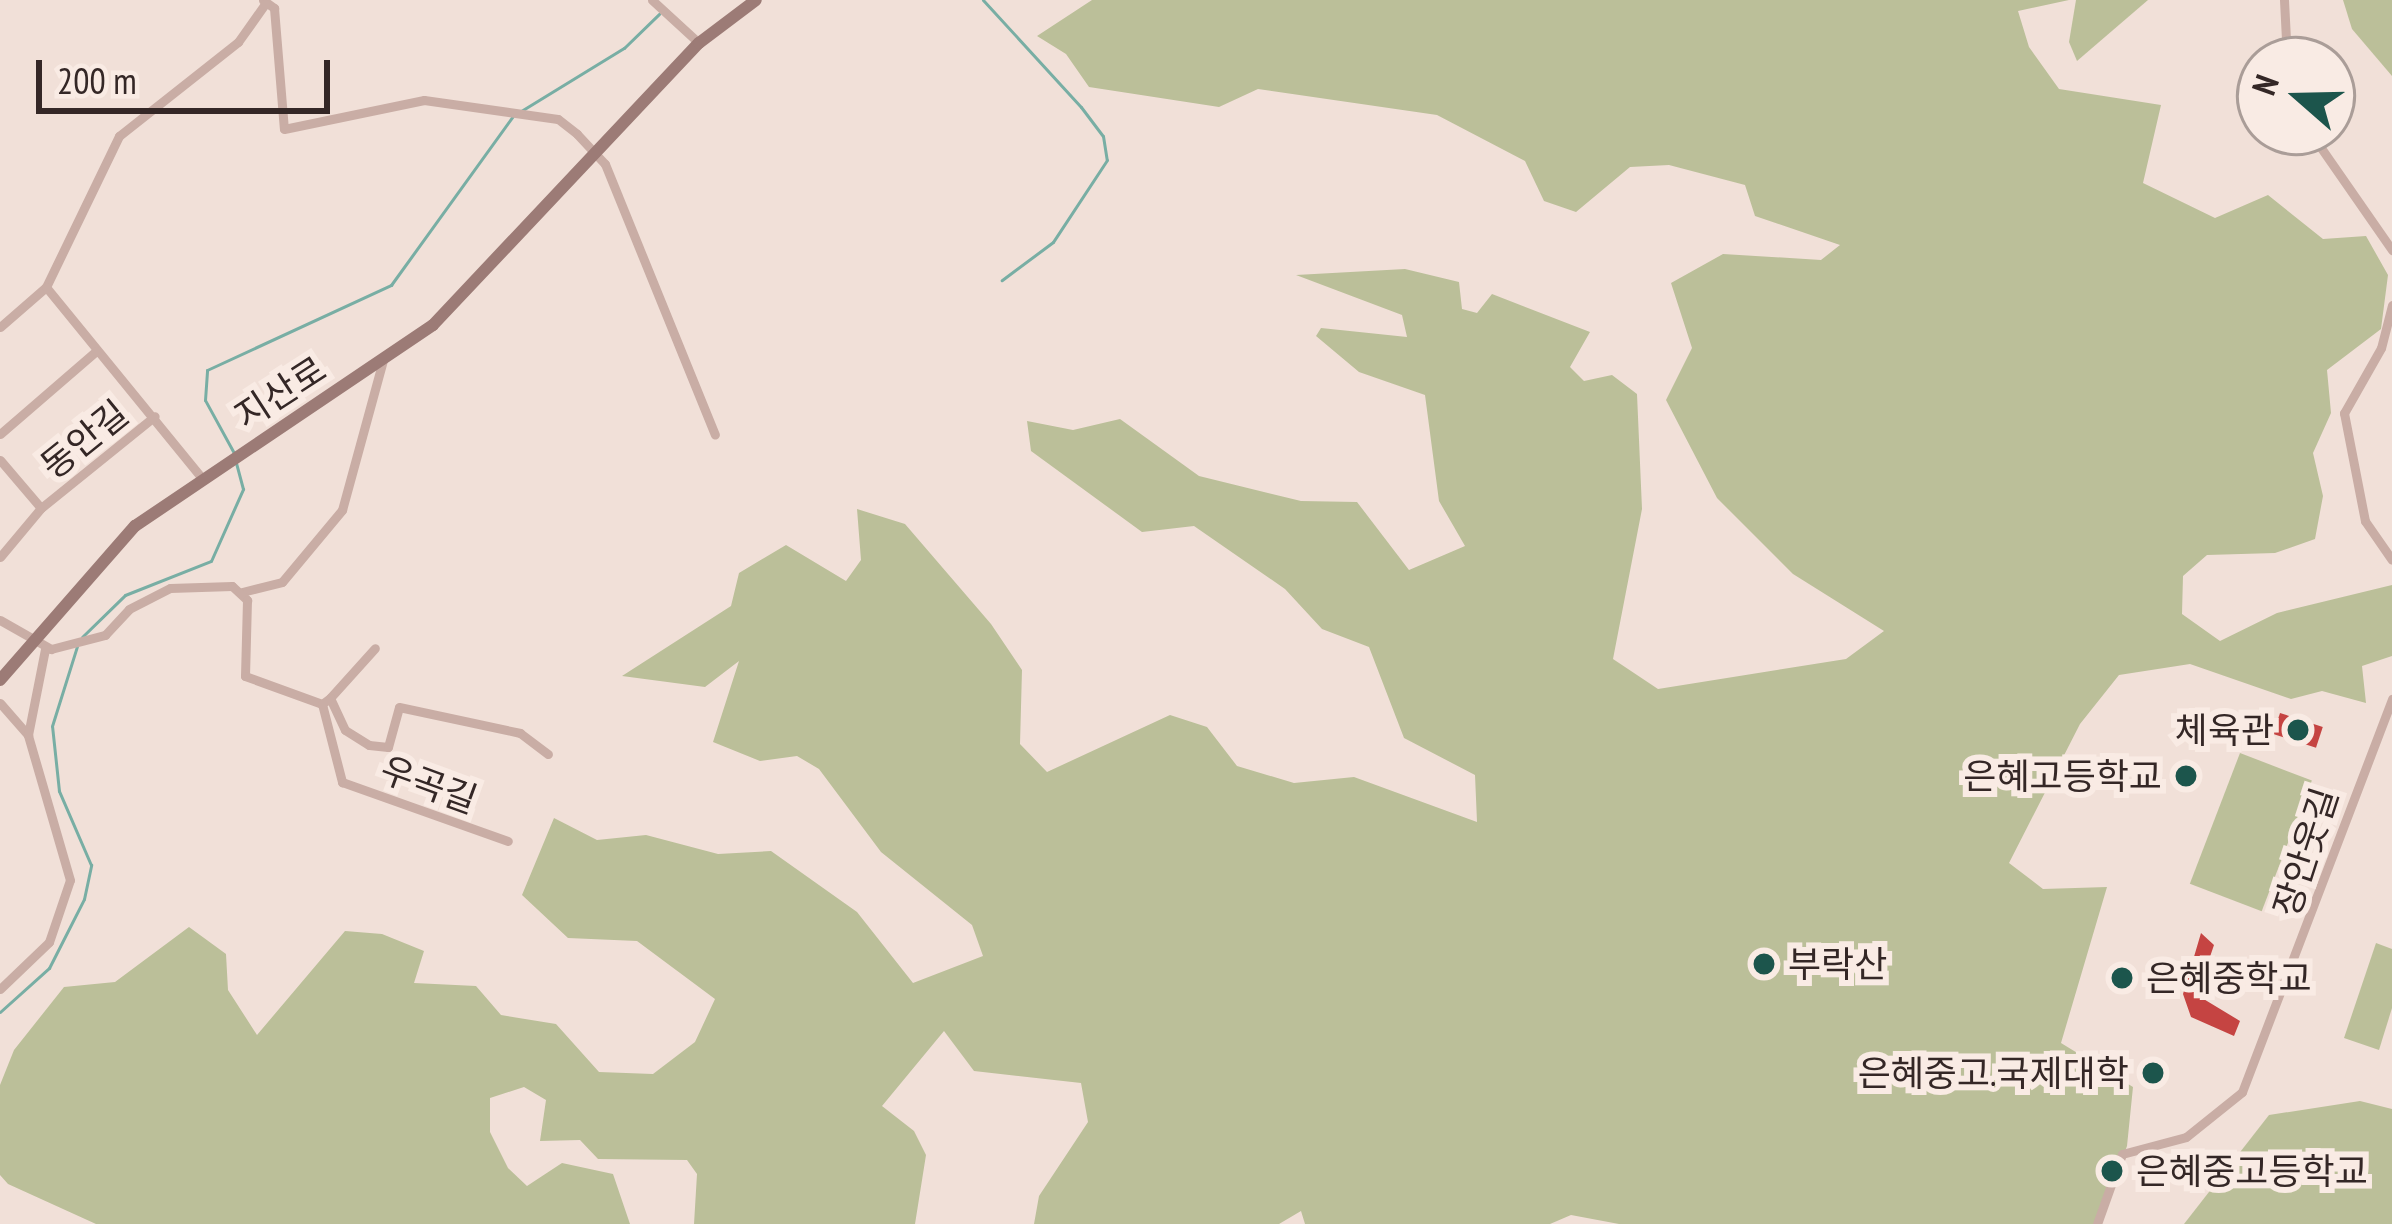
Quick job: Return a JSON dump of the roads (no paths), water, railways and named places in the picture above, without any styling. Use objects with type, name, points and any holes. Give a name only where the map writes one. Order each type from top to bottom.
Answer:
[{"type":"main road","name":"지산로","points":[[0,680],[135,526],[217,466],[433,326],[699,43],[756,0]]},
{"type":"street","points":[[2284,0],[2286,36]]},
{"type":"street","points":[[0,327],[46,287],[119,136],[238,42],[264,2],[274,8],[275,118],[284,129],[424,100],[558,119],[594,154],[715,435]]},
{"type":"street","points":[[655,3],[699,43]]},
{"type":"street","points":[[2327,156],[2392,250]]},
{"type":"street","name":"동안길","points":[[46,287],[202,478]]},
{"type":"street","points":[[2392,305],[2381,348],[2344,413],[2365,521],[2392,560]]},
{"type":"street","name":"동안길","points":[[0,434],[96,351]]},
{"type":"street","points":[[0,620],[48,649],[95,638],[170,588],[232,586],[256,596],[282,582],[354,484],[384,359]]},
{"type":"street","name":"동안길","points":[[0,557],[41,508],[154,416]]},
{"type":"street","points":[[0,460],[41,508]]},
{"type":"street","points":[[232,586],[247,600],[245,676],[326,701],[375,648]]},
{"type":"street","points":[[28,735],[48,649]]},
{"type":"street","name":"장안웃길","points":[[2097,1224],[2122,1154],[2197,1132],[2242,1092],[2392,699]]},
{"type":"street","name":"우곡길","points":[[326,701],[345,730],[369,745],[388,747],[399,707],[520,733],[548,754]]},
{"type":"street","name":"우곡길","points":[[326,701],[342,782],[508,841]]},
{"type":"street","points":[[0,704],[28,735],[70,880],[49,942],[0,989]]},
{"type":"waterway","points":[[983,0],[1081,107],[1103,136],[1107,160],[1053,242],[1002,280]]},
{"type":"waterway","points":[[521,111],[624,48],[659,14]]},
{"type":"waterway","points":[[234,453],[205,400],[207,370],[391,285],[513,116]]},
{"type":"waterway","points":[[82,637],[125,595],[211,561],[243,489],[236,462]]},
{"type":"waterway","points":[[0,1012],[49,968],[84,899],[91,865],[59,791],[52,726],[77,646]]},
{"type":"place","name":"체육관","points":[[2298,730]]},
{"type":"place","name":"은혜고등학교","points":[[2186,776]]},
{"type":"place","name":"부락산","points":[[1764,964]]},
{"type":"place","name":"은혜중학교","points":[[2122,978]]},
{"type":"place","name":"은혜중고.국제대학","points":[[2153,1073]]},
{"type":"place","name":"은혜중고등학교","points":[[2112,1171]]}]
